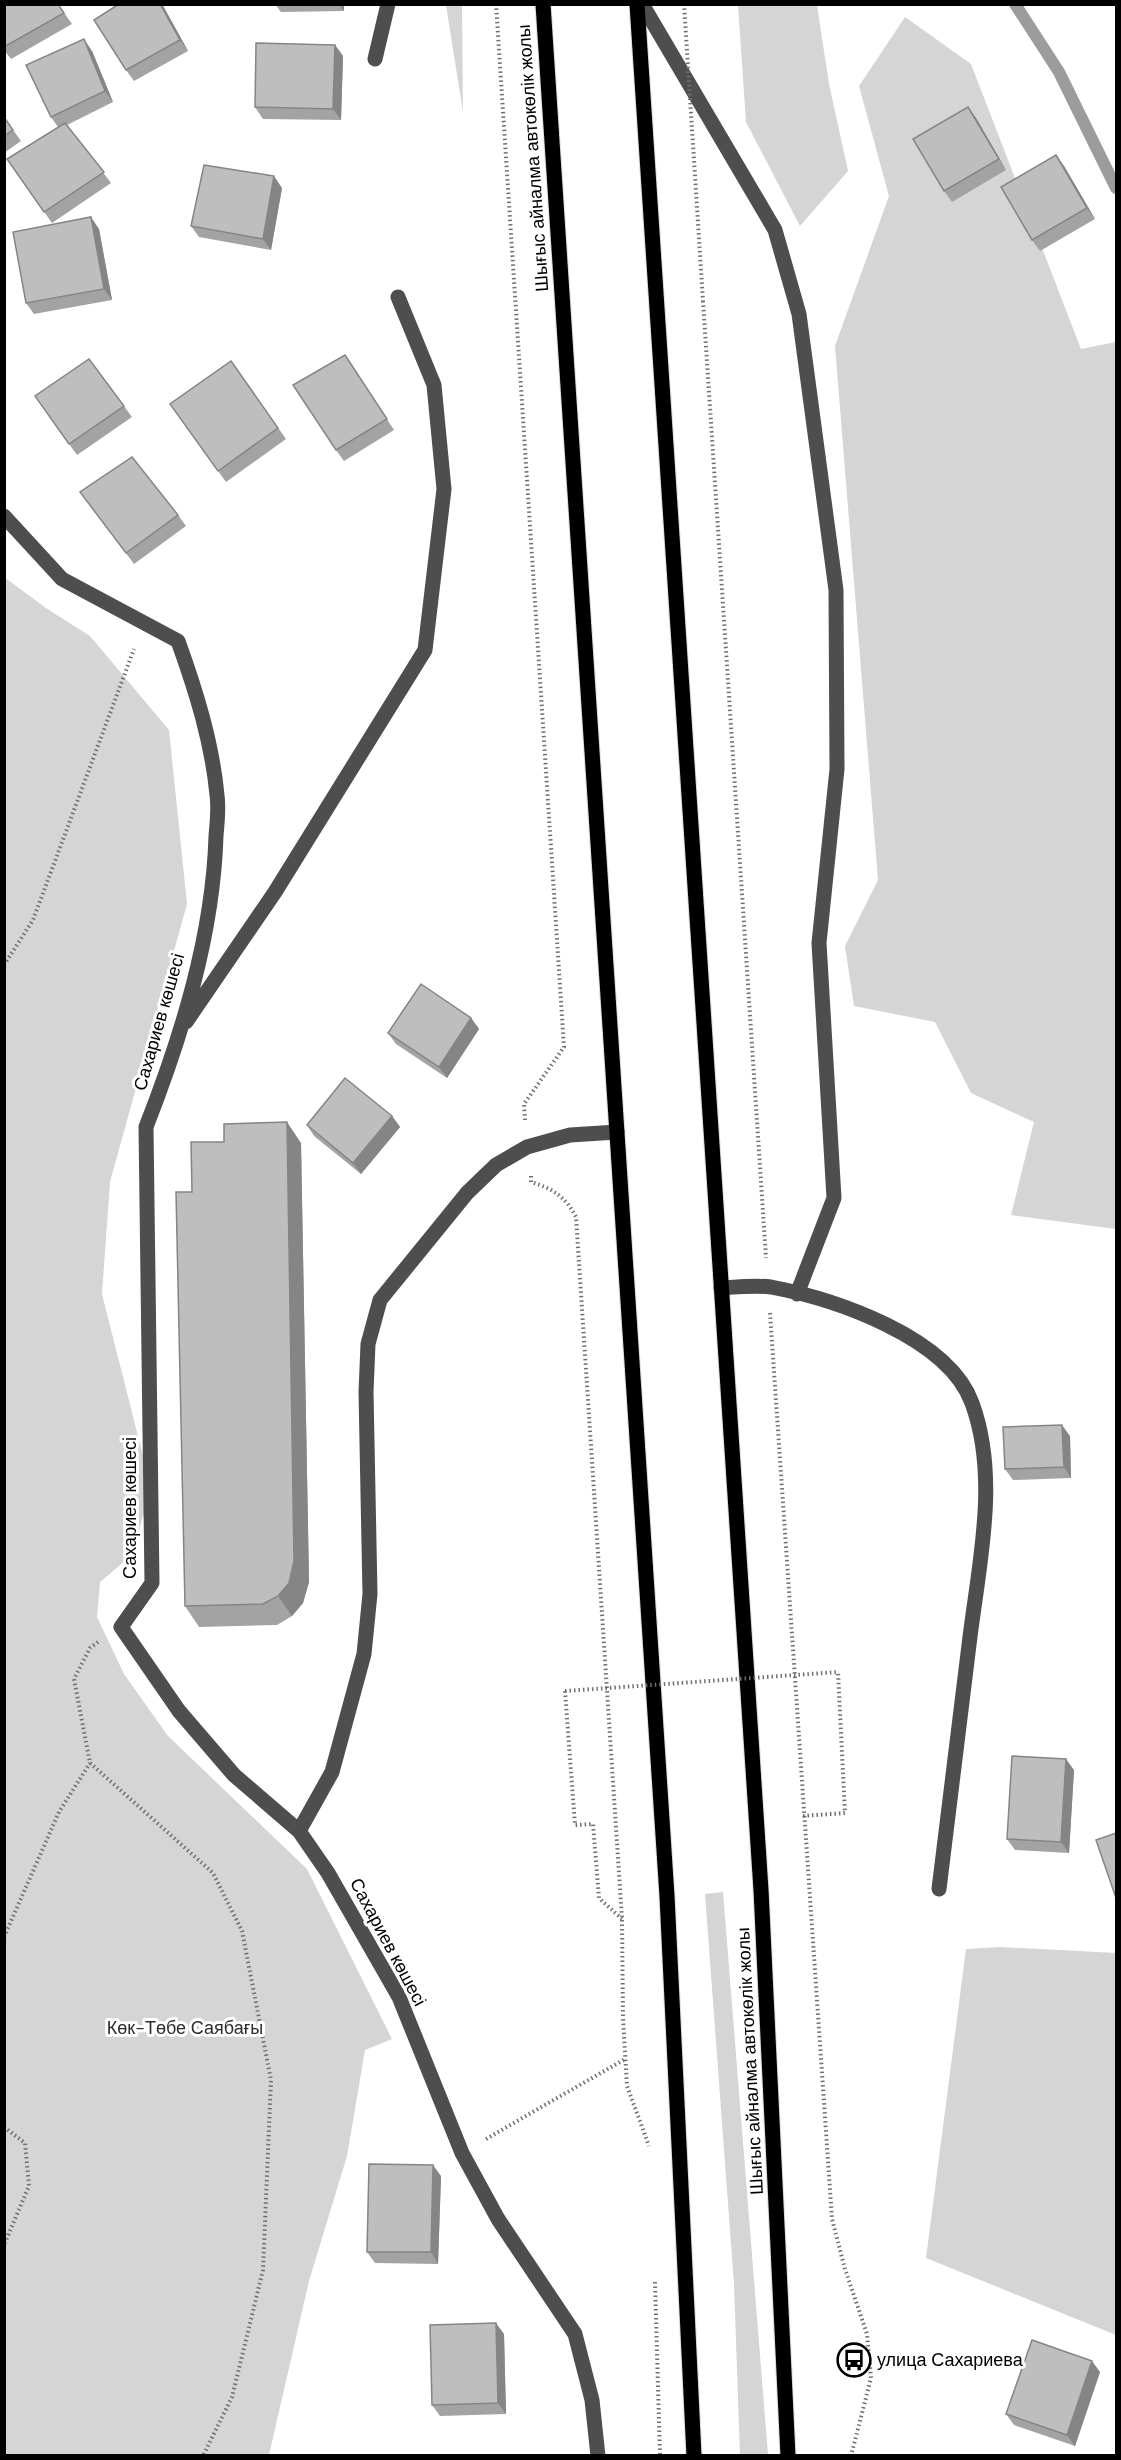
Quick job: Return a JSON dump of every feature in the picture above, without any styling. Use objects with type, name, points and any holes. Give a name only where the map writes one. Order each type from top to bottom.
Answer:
[{"type":"main road","name":"Шығыс айналма автокөлік жолы","points":[[543,4],[667,1896],[694,2456]]},
{"type":"main road","name":"Шығыс айналма автокөлік жолы","points":[[637,4],[761,1890],[788,2456]]},
{"type":"street","points":[[375,59],[388,4]]},
{"type":"street","points":[[642,4],[775,230],[800,314],[836,590],[837,769],[819,943],[834,1198],[797,1293]]},
{"type":"street","points":[[178,1032],[214,984],[275,892],[425,651],[444,489],[434,385],[398,297]]},
{"type":"street","name":"Сахариев көшесі","points":[[4,516],[62,579],[178,642],[200,703],[217,796],[215,876],[194,980],[146,1127],[152,1583],[121,1627],[178,1711],[234,1775],[299,1831],[328,1873],[399,1997],[462,2153],[498,2219],[575,2334],[592,2400],[598,2456]]},
{"type":"street","points":[[299,1831],[332,1772],[364,1654],[370,1594],[366,1392],[368,1344],[380,1300],[467,1193],[495,1166],[527,1147],[570,1135],[617,1132]]},
{"type":"street","points":[[721,1288],[768,1287],[797,1293],[826,1301],[912,1337],[948,1365],[972,1402],[987,1468],[983,1531],[939,1889]]},
{"type":"path","points":[[495,4],[564,1047],[524,1104]]},
{"type":"path","points":[[684,4],[803,1816],[832,2219],[845,2270],[867,2334],[871,2378],[851,2456]]},
{"type":"path","points":[[4,965],[33,920],[144,623]]},
{"type":"path","points":[[531,1182],[553,1190],[567,1201],[576,1217],[622,1919],[627,2086],[651,2151]]},
{"type":"path","points":[[121,1627],[90,1648],[74,1679],[90,1763],[213,1873],[242,1931],[271,2080],[263,2270],[232,2397],[203,2456]]},
{"type":"path","points":[[622,1919],[599,1898],[593,1824],[575,1825],[565,1691],[838,1672],[845,1813],[803,1816]]},
{"type":"path","points":[[4,1937],[58,1812],[90,1763]]},
{"type":"path","points":[[462,2153],[625,2059]]},
{"type":"path","points":[[4,2127],[25,2143],[29,2186],[4,2245]]},
{"type":"path","points":[[655,2280],[660,2456]]},
{"type":"green space","points":[[446,5],[462,5],[463,112]]},
{"type":"green space","points":[[738,5],[817,5],[829,84],[848,171],[800,226],[746,122]]},
{"type":"green space","points":[[905,17],[971,64],[1081,349],[1116,342],[1116,1229],[1011,1215],[1034,1122],[971,1093],[935,1022],[854,1006],[845,946],[878,880],[835,346],[889,196],[859,86]]},
{"type":"green space","name":"Көк-Төбе Саябағы","points":[[4,577],[46,608],[90,636],[169,730],[187,904],[110,1182],[102,1294],[145,1464],[145,1509],[132,1555],[100,1582],[97,1617],[124,1674],[168,1736],[307,1869],[392,2039],[365,2050],[347,2156],[309,2281],[269,2455],[5,2455]]},
{"type":"green space","points":[[723,1892],[768,2455],[740,2455],[734,2284],[705,1894]]},
{"type":"green space","points":[[1000,1947],[1116,1953],[1116,2335],[926,2258],[966,1949]]},
{"type":"building","points":[[4,4],[58,4],[64,13],[4,47]]},
{"type":"building","points":[[119,4],[160,4],[180,40],[126,70],[94,20]]},
{"type":"building","points":[[84,39],[105,91],[51,117],[26,65]]},
{"type":"building","points":[[256,43],[335,45],[333,109],[255,107]]},
{"type":"building","points":[[968,107],[999,159],[944,191],[913,139]]},
{"type":"building","points":[[4,117],[13,130],[4,136]]},
{"type":"building","points":[[65,123],[104,172],[44,212],[7,159]]},
{"type":"building","points":[[1056,155],[1087,208],[1032,240],[1001,187]]},
{"type":"building","points":[[204,165],[274,176],[263,239],[191,226]]},
{"type":"building","points":[[91,217],[104,289],[26,303],[13,232]]},
{"type":"building","points":[[345,355],[387,419],[336,450],[293,385]]},
{"type":"building","points":[[89,359],[124,406],[69,444],[35,396]]},
{"type":"building","points":[[231,361],[278,428],[218,471],[170,404]]},
{"type":"building","points":[[132,457],[178,515],[126,553],[80,492]]},
{"type":"building","points":[[421,984],[471,1018],[439,1067],[388,1033]]},
{"type":"building","points":[[345,1078],[392,1116],[353,1163],[307,1125]]},
{"type":"building","points":[[287,1122],[294,1561],[289,1583],[278,1596],[263,1604],[185,1606],[176,1192],[192,1192],[191,1142],[224,1142],[224,1124]]},
{"type":"building","points":[[1062,1425],[1064,1467],[1005,1469],[1003,1427]]},
{"type":"building","points":[[1012,1756],[1066,1759],[1061,1842],[1007,1839]]},
{"type":"building","points":[[1116,1833],[1116,1898],[1096,1840]]},
{"type":"building","points":[[369,2164],[433,2165],[431,2252],[367,2252]]},
{"type":"building","points":[[496,2323],[498,2403],[432,2405],[430,2325]]},
{"type":"building","points":[[1032,2340],[1092,2361],[1067,2435],[1006,2414]]},
{"type":"waterway","points":[[1015,4],[1059,72],[1116,188]]},
{"type":"place","name":"улица Сахариева","points":[[854,2360]]}]
